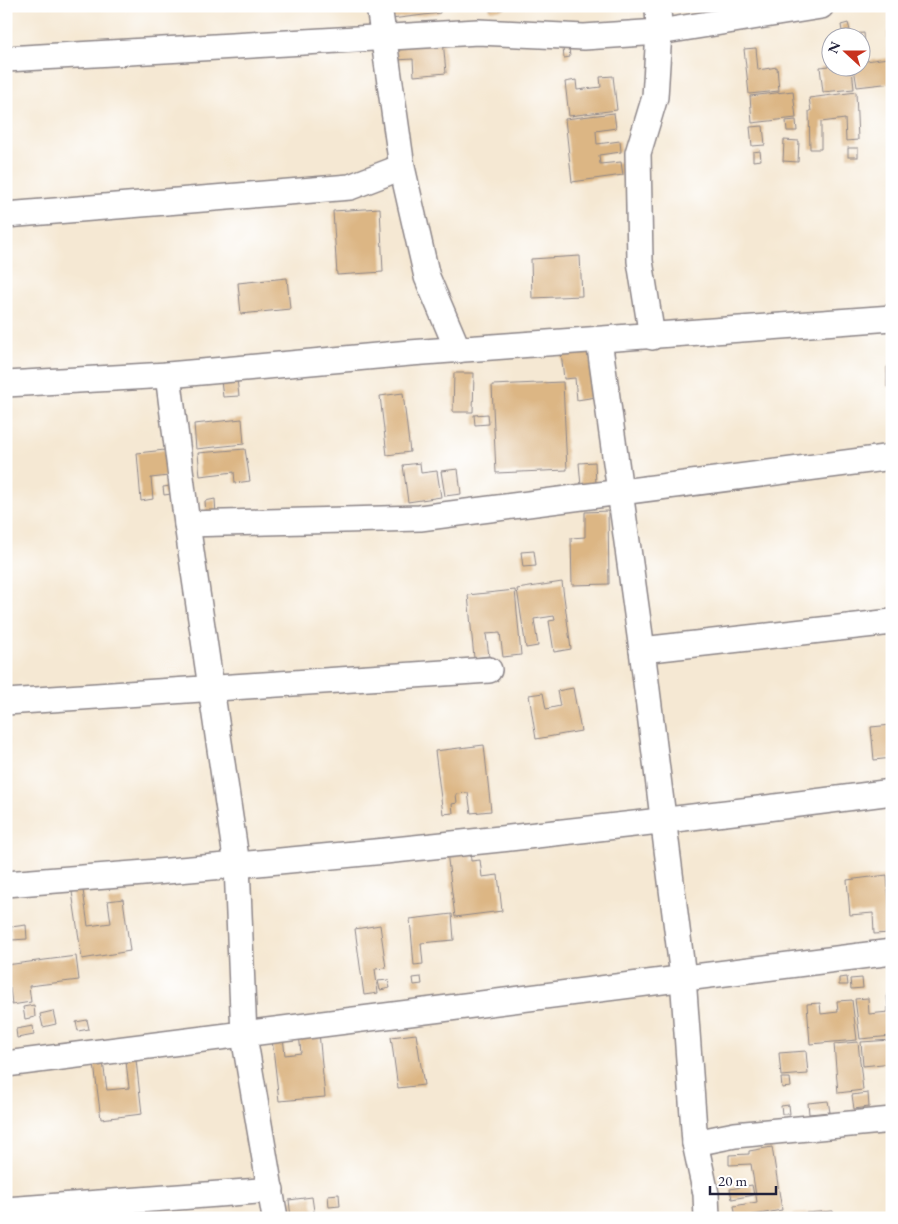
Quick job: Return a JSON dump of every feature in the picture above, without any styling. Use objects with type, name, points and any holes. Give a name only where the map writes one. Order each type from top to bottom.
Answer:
[{"type":"street","points":[[379,6],[402,167],[427,277],[458,350]]},
{"type":"street","points":[[652,337],[640,261],[638,153],[655,97],[659,32],[658,6]]},
{"type":"street","points":[[6,59],[478,32],[584,37],[659,32],[821,6]]},
{"type":"street","points":[[6,215],[350,187],[402,167]]},
{"type":"street","points":[[6,384],[168,375],[458,350],[892,318]]},
{"type":"street","points":[[599,340],[642,650],[683,977],[695,1143],[706,1194],[707,1218]]},
{"type":"street","points":[[168,375],[187,524],[237,865],[244,1036],[275,1218]]},
{"type":"street","points":[[187,524],[420,518],[892,457]]},
{"type":"street","points":[[642,650],[892,622]]},
{"type":"street","points":[[6,702],[489,670]]},
{"type":"street","points":[[6,884],[237,865],[663,822],[892,792]]},
{"type":"street","points":[[6,1064],[244,1036],[683,977],[892,952]]},
{"type":"street","points":[[695,1143],[735,1135],[892,1120]]},
{"type":"street","points":[[6,1210],[271,1190]]},
{"type":"building","points":[[389,6],[440,6],[440,13],[391,19]]},
{"type":"building","points":[[489,6],[504,6],[504,9],[490,11]]},
{"type":"building","points":[[848,23],[849,28],[842,28],[841,25]]},
{"type":"building","points":[[887,32],[892,32],[892,83],[857,87],[856,78],[870,78],[870,60],[888,58]]},
{"type":"building","points":[[443,40],[446,73],[414,76],[413,59],[396,60],[395,45]]},
{"type":"building","points":[[563,48],[569,48],[570,57],[564,58]]},
{"type":"building","points":[[756,48],[758,70],[777,67],[779,91],[749,94],[744,49]]},
{"type":"building","points":[[613,76],[617,110],[569,116],[565,82],[576,80],[577,90],[601,87],[600,77]]},
{"type":"building","points":[[821,78],[853,78],[854,89],[823,92]]},
{"type":"building","points":[[793,91],[796,118],[752,123],[750,96]]},
{"type":"building","points":[[856,92],[858,140],[846,141],[845,119],[821,122],[821,149],[810,149],[809,111],[811,111],[809,98]]},
{"type":"building","points":[[614,113],[616,128],[596,131],[597,144],[620,141],[621,152],[599,155],[600,164],[621,162],[623,175],[572,182],[565,119]]},
{"type":"building","points":[[796,120],[797,131],[787,131],[786,121]]},
{"type":"building","points":[[763,126],[765,145],[752,146],[750,127]]},
{"type":"building","points":[[784,140],[799,141],[798,162],[783,161]]},
{"type":"building","points":[[848,148],[858,148],[858,157],[848,157]]},
{"type":"building","points":[[760,151],[761,160],[753,161],[753,152]]},
{"type":"building","points":[[380,208],[383,272],[337,275],[333,211]]},
{"type":"building","points":[[580,256],[582,296],[532,298],[531,259]]},
{"type":"building","points":[[287,278],[290,309],[241,314],[238,283]]},
{"type":"building","points":[[590,349],[596,397],[577,400],[575,378],[564,379],[561,352]]},
{"type":"building","points":[[892,366],[892,387],[887,387],[887,367]]},
{"type":"building","points":[[454,373],[474,373],[473,412],[453,412]]},
{"type":"building","points":[[237,379],[239,396],[223,397],[221,380]]},
{"type":"building","points":[[563,382],[567,470],[496,473],[492,385]]},
{"type":"building","points":[[403,393],[410,452],[387,455],[380,396]]},
{"type":"building","points":[[488,414],[489,424],[475,425],[474,415]]},
{"type":"building","points":[[242,419],[244,444],[196,449],[194,424]]},
{"type":"building","points":[[245,449],[250,481],[235,483],[234,472],[200,476],[198,453]]},
{"type":"building","points":[[165,450],[168,476],[151,478],[153,499],[141,501],[137,453]]},
{"type":"building","points":[[595,462],[596,485],[581,486],[579,463]]},
{"type":"building","points":[[420,463],[421,473],[437,471],[441,497],[408,502],[403,465]]},
{"type":"building","points":[[458,469],[461,494],[445,496],[441,471]]},
{"type":"building","points":[[170,486],[171,494],[164,495],[163,487]]},
{"type":"building","points":[[215,499],[216,514],[206,515],[205,501]]},
{"type":"building","points":[[608,511],[609,584],[572,585],[571,538],[585,537],[585,512]]},
{"type":"building","points":[[534,551],[536,566],[523,567],[521,552]]},
{"type":"building","points":[[562,582],[571,649],[554,652],[549,621],[555,620],[554,616],[534,619],[538,646],[526,648],[517,589]]},
{"type":"building","points":[[515,590],[521,655],[503,657],[500,633],[486,634],[489,656],[474,658],[468,595]]},
{"type":"building","points":[[573,688],[581,731],[536,739],[529,695],[543,693],[546,709],[560,706],[557,691]]},
{"type":"building","points":[[892,725],[892,758],[874,760],[871,727]]},
{"type":"building","points":[[484,745],[491,811],[471,813],[468,793],[456,794],[457,803],[452,804],[453,813],[443,814],[435,751]]},
{"type":"building","points":[[470,849],[471,861],[480,860],[482,877],[498,875],[502,911],[455,917],[447,852]]},
{"type":"building","points":[[887,875],[891,933],[874,934],[873,913],[850,915],[847,880]]},
{"type":"building","points":[[83,890],[88,926],[111,923],[108,901],[123,899],[130,951],[82,959],[72,892]]},
{"type":"building","points":[[452,914],[454,940],[421,943],[423,964],[414,965],[410,919]]},
{"type":"building","points":[[26,925],[27,939],[12,940],[11,927]]},
{"type":"building","points":[[380,925],[386,968],[375,969],[378,993],[364,995],[355,929]]},
{"type":"building","points":[[76,956],[79,980],[29,986],[31,1002],[12,1005],[10,988],[6,988],[6,965]]},
{"type":"building","points":[[421,977],[422,984],[414,985],[413,978]]},
{"type":"building","points":[[847,977],[848,985],[839,985],[839,978]]},
{"type":"building","points":[[862,978],[863,988],[851,989],[850,979]]},
{"type":"building","points":[[388,980],[390,988],[380,990],[378,981]]},
{"type":"building","points":[[892,993],[892,1036],[860,1039],[855,999],[868,998],[869,1014],[888,1012],[887,994]]},
{"type":"building","points":[[852,1000],[857,1040],[810,1044],[807,1004],[820,1003],[821,1014],[838,1012],[837,1001]]},
{"type":"building","points":[[34,1005],[35,1017],[25,1019],[23,1007]]},
{"type":"building","points":[[53,1011],[56,1024],[43,1027],[40,1014]]},
{"type":"building","points":[[87,1020],[89,1029],[78,1031],[76,1022]]},
{"type":"building","points":[[33,1026],[34,1035],[17,1038],[16,1029]]},
{"type":"building","points":[[319,1032],[325,1097],[279,1101],[272,1039],[283,1037],[285,1055],[301,1053],[299,1034]]},
{"type":"building","points":[[416,1034],[424,1085],[398,1088],[391,1037]]},
{"type":"building","points":[[892,1040],[892,1063],[863,1066],[861,1042]]},
{"type":"building","points":[[858,1042],[863,1090],[838,1093],[834,1044]]},
{"type":"building","points":[[135,1051],[142,1114],[101,1119],[93,1056],[102,1055],[107,1090],[129,1088],[125,1053]]},
{"type":"building","points":[[806,1051],[808,1074],[781,1076],[779,1053]]},
{"type":"building","points":[[781,1078],[790,1078],[791,1087],[782,1088]]},
{"type":"building","points":[[868,1093],[869,1107],[854,1109],[852,1095]]},
{"type":"building","points":[[828,1101],[830,1112],[809,1114],[808,1103]]},
{"type":"building","points":[[789,1105],[790,1114],[782,1114],[781,1106]]},
{"type":"building","points":[[772,1147],[782,1210],[736,1218],[734,1206],[757,1202],[751,1164],[729,1165],[729,1155],[749,1154],[749,1151]]},
{"type":"building","points":[[752,1185],[754,1195],[732,1199],[730,1189]]},
{"type":"building","points":[[339,1194],[340,1206],[329,1207],[328,1195]]},
{"type":"building","points":[[312,1197],[315,1218],[291,1218],[289,1200]]},
{"type":"building","points":[[833,1211],[834,1218],[792,1218],[792,1214]]},
{"type":"building","points":[[785,1214],[785,1218],[752,1218],[752,1216]]}]
